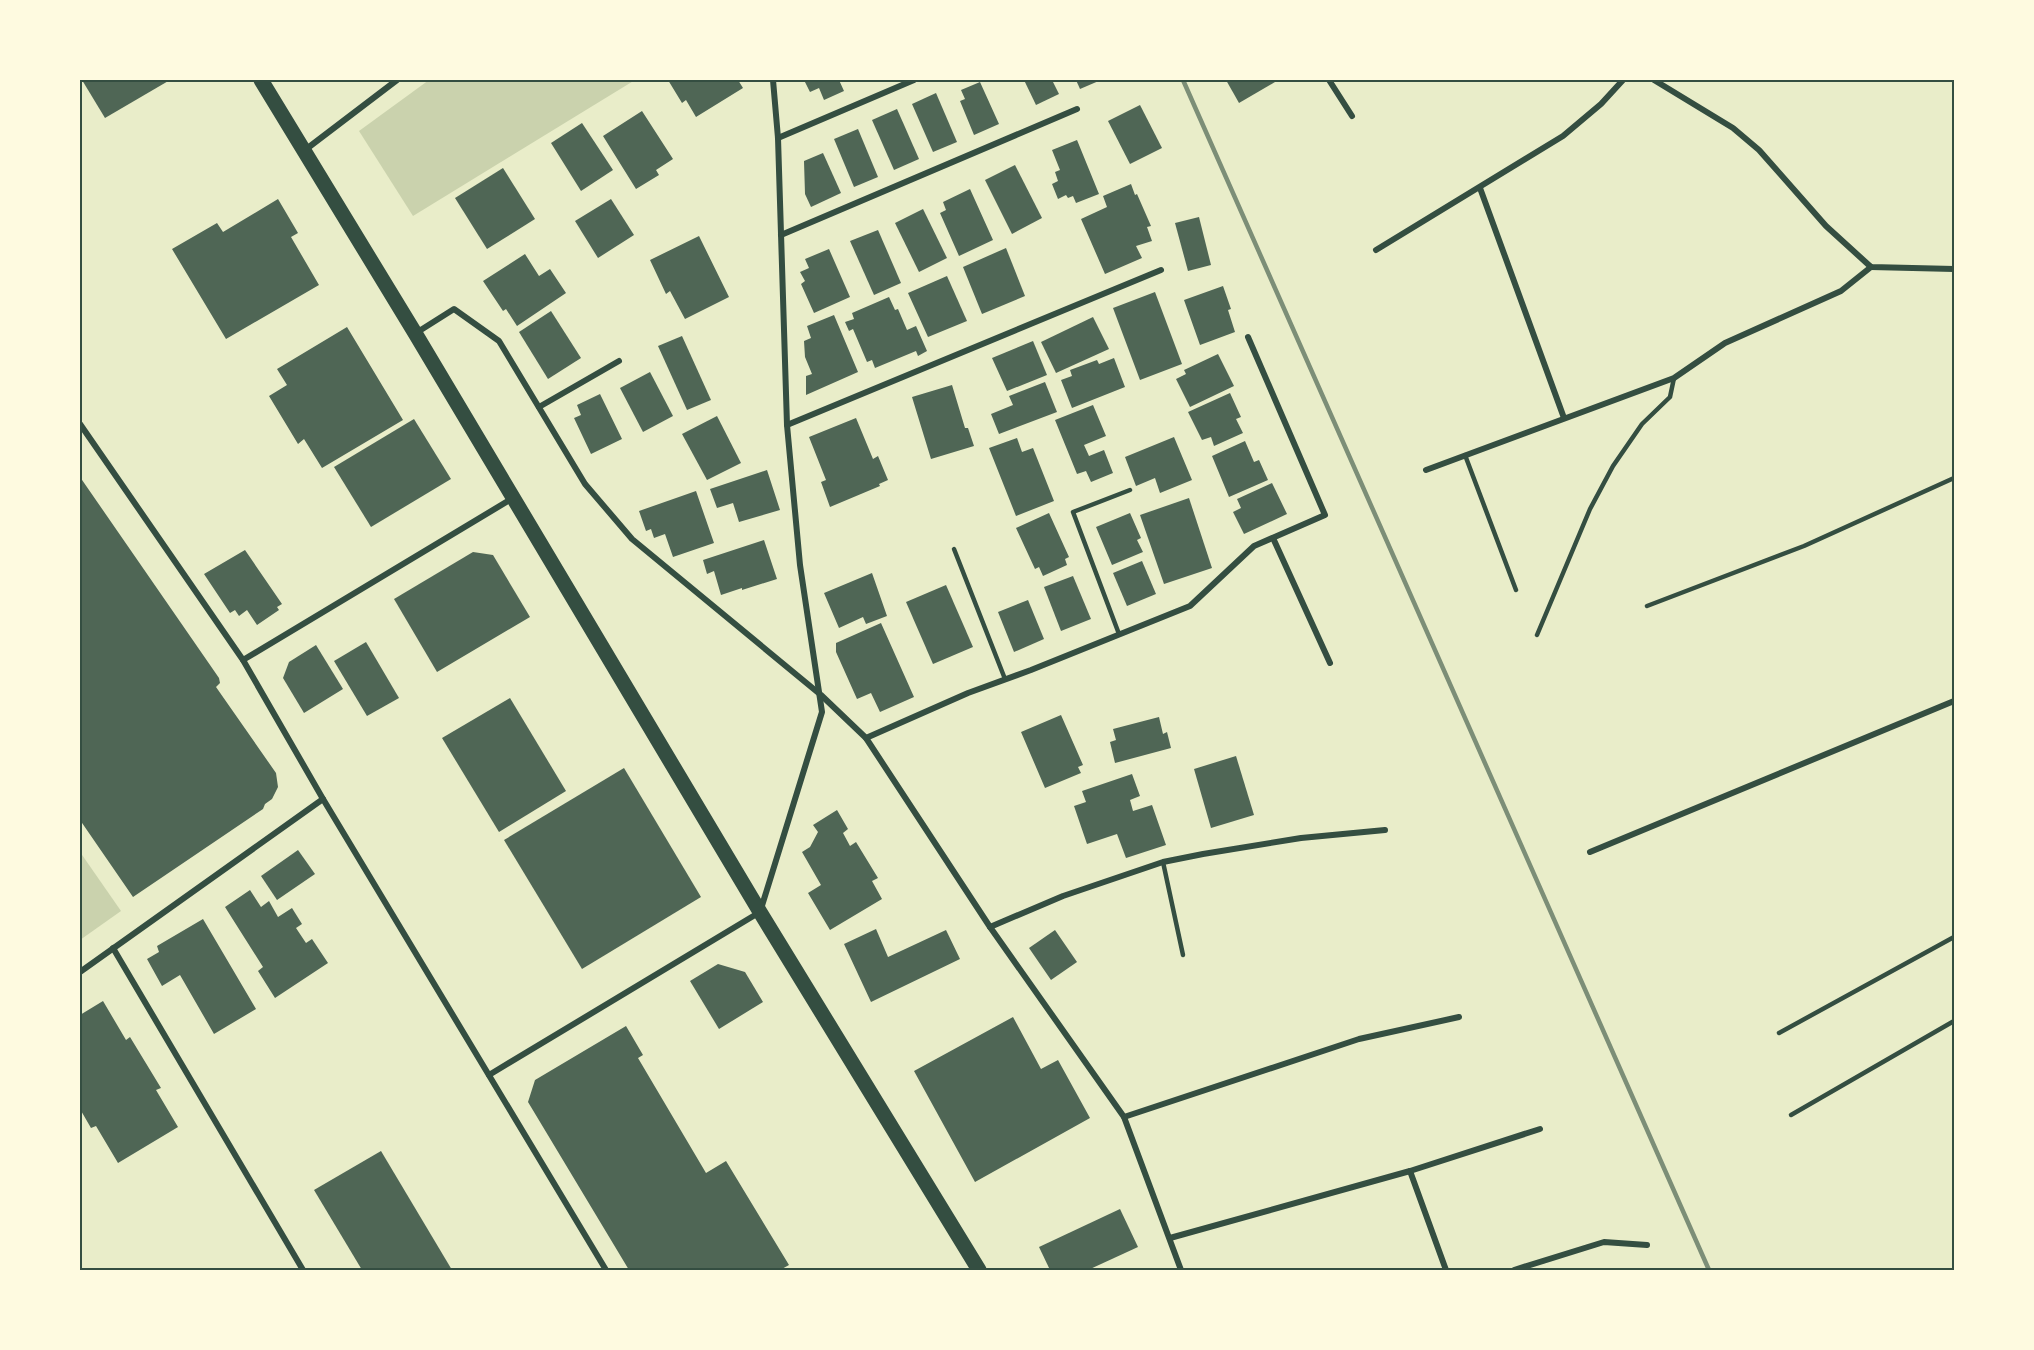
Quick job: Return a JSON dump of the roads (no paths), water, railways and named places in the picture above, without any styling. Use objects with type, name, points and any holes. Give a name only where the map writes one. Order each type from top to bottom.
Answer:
[{"type":"main road","points":[[261,80],[415,333],[760,912],[979,1270]]},
{"type":"street","points":[[304,151],[397,80]]},
{"type":"street","points":[[489,1075],[760,912],[822,712],[800,565],[787,425],[778,138],[773,80]]},
{"type":"street","points":[[778,138],[914,80]]},
{"type":"street","points":[[1329,80],[1352,116]]},
{"type":"street","points":[[1376,250],[1563,136],[1601,104],[1623,80]]},
{"type":"street","points":[[1654,80],[1733,128],[1760,150],[1826,226],[1871,267]]},
{"type":"street","points":[[781,235],[1077,109]]},
{"type":"street","points":[[1480,188],[1564,418]]},
{"type":"street","points":[[1426,470],[1674,378],[1725,343],[1841,291],[1871,267],[1954,269]]},
{"type":"street","points":[[787,425],[1161,270]]},
{"type":"street","points":[[415,333],[453,309],[499,341],[585,484],[632,539],[821,695],[866,738],[990,927],[1124,1117],[1181,1270]]},
{"type":"street","points":[[866,738],[968,693],[1190,606],[1254,546],[1325,515],[1248,338]]},
{"type":"street","points":[[539,407],[619,361]]},
{"type":"street","points":[[80,424],[243,660],[323,799],[606,1270]]},
{"type":"street","points":[[243,660],[513,498]]},
{"type":"street","points":[[1273,538],[1330,663]]},
{"type":"street","points":[[1590,852],[1954,701]]},
{"type":"street","points":[[80,972],[323,799]]},
{"type":"street","points":[[990,927],[1063,896],[1163,862],[1301,838],[1385,830]]},
{"type":"street","points":[[113,948],[303,1270]]},
{"type":"street","points":[[1124,1117],[1359,1040],[1459,1017]]},
{"type":"street","points":[[1170,1238],[1410,1171],[1540,1129]]},
{"type":"street","points":[[1410,1171],[1446,1270]]},
{"type":"street","points":[[1514,1270],[1604,1242],[1647,1245]]},
{"type":"lane","points":[[1537,635],[1590,509],[1613,466],[1642,424],[1670,397],[1674,378]]},
{"type":"lane","points":[[1465,455],[1516,590]]},
{"type":"lane","points":[[1647,606],[1804,546],[1954,478]]},
{"type":"lane","points":[[1119,634],[1073,512],[1130,490]]},
{"type":"lane","points":[[954,549],[1005,679]]},
{"type":"lane","points":[[1163,862],[1183,955]]},
{"type":"lane","points":[[1779,1033],[1954,937]]},
{"type":"lane","points":[[1791,1115],[1954,1021]]},
{"type":"railway","points":[[1183,80],[1709,1270]]}]
